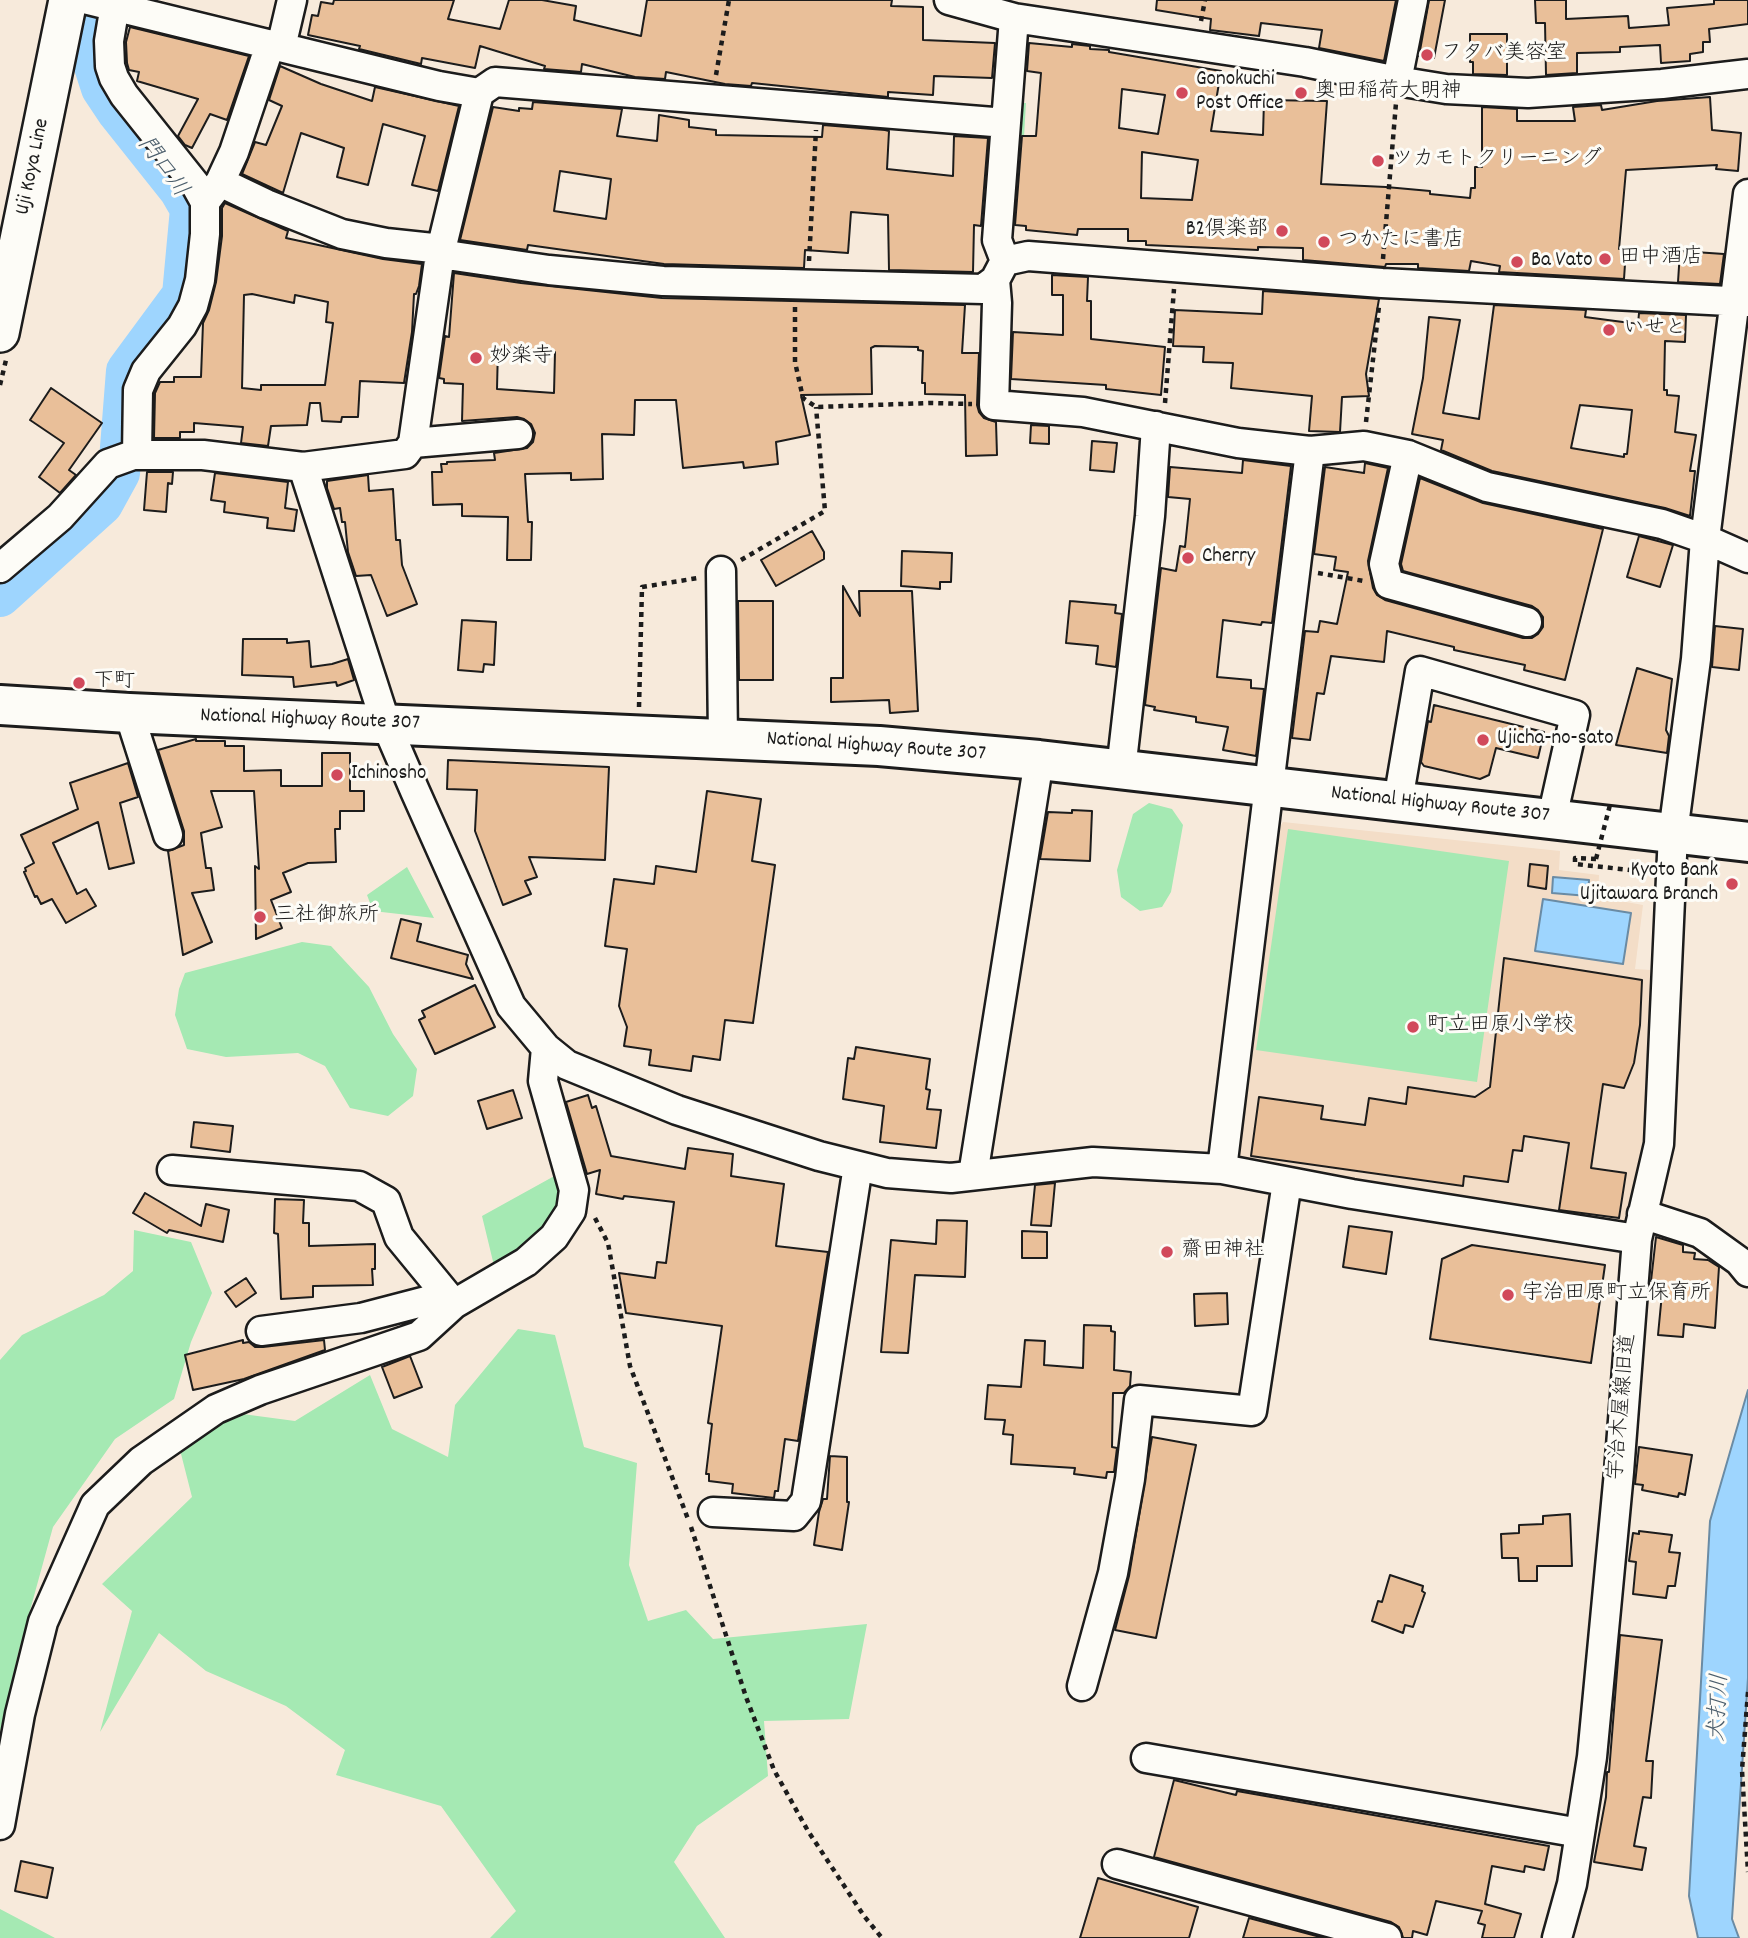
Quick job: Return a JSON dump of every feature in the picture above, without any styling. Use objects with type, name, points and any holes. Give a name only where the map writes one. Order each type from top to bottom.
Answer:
[{"type":"highway","name":"National Highway Route 307","points":[[0,705],[879,746],[1039,760],[1748,842]]},
{"type":"main road","name":"Uji Koya Line","points":[[0,333],[68,0]]},
{"type":"street","points":[[0,568],[126,458],[138,390],[146,370],[182,326],[192,306],[200,280],[213,192],[234,152],[292,0]]},
{"type":"street","points":[[949,0],[1446,89],[1528,93],[1662,84],[1748,74]]},
{"type":"street","points":[[1398,81],[1413,0]]},
{"type":"street","points":[[479,93],[439,86],[104,3],[110,66],[114,78],[124,95],[195,184],[213,192],[266,204],[342,234],[386,243],[549,270],[663,281],[982,289],[1000,271],[1028,256],[1381,283],[1741,302]]},
{"type":"street","points":[[1002,10],[1006,123],[997,240],[1000,271],[994,405],[1083,412],[1238,443],[1310,451],[1364,446],[1408,455],[1487,487],[1662,524],[1748,558]]},
{"type":"street","points":[[126,458],[203,455],[303,467],[405,454],[413,443],[441,252],[479,93],[495,82],[1006,123]]},
{"type":"street","name":"宇治木屋線旧道","points":[[1557,1938],[1572,1884],[1593,1744],[1639,1227],[1659,1144],[1673,833],[1696,659],[1705,539],[1741,302],[1748,194]]},
{"type":"street","points":[[1121,770],[1160,427]]},
{"type":"street","points":[[413,443],[518,435]]},
{"type":"street","points":[[1222,1170],[1310,451]]},
{"type":"street","points":[[1408,455],[1384,564],[1389,584],[1527,622]]},
{"type":"street","points":[[303,467],[386,724],[511,1006],[546,1048],[567,1065],[677,1110],[819,1156],[887,1173],[951,1178],[1093,1162],[1222,1170],[1287,1182],[1700,1233],[1744,1267]]},
{"type":"street","points":[[721,571],[723,739]]},
{"type":"street","points":[[1398,801],[1420,671],[1575,715],[1552,818]]},
{"type":"street","points":[[129,713],[168,835]]},
{"type":"street","points":[[973,1175],[1039,760]]},
{"type":"street","points":[[0,1825],[20,1714],[43,1622],[95,1505],[141,1461],[216,1409],[260,1390],[419,1336],[454,1304],[526,1262],[554,1237],[571,1211],[574,1190],[543,1081],[546,1048]]},
{"type":"street","points":[[713,1512],[794,1516],[806,1501],[858,1166]]},
{"type":"street","points":[[172,1170],[359,1186],[386,1201],[399,1237],[454,1304]]},
{"type":"street","points":[[1082,1686],[1112,1573],[1130,1479],[1139,1401],[1252,1411],[1287,1182]]},
{"type":"street","points":[[261,1331],[361,1318],[430,1300],[454,1304]]},
{"type":"street","points":[[1146,1758],[1580,1833]]},
{"type":"street","points":[[1117,1864],[1387,1938]]},
{"type":"path","points":[[712,100],[729,0]]},
{"type":"path","points":[[1364,446],[1398,81]]},
{"type":"path","points":[[817,108],[795,362],[803,398],[816,407],[930,403],[994,405]]},
{"type":"path","points":[[1160,427],[1176,267]]},
{"type":"path","points":[[1296,570],[1389,584]]},
{"type":"path","points":[[1612,801],[1597,859],[1575,858],[1575,864],[1659,873]]},
{"type":"path","points":[[574,1190],[588,1205],[608,1243],[630,1366],[701,1553],[746,1697],[774,1770],[808,1831],[864,1916],[883,1938]]},
{"type":"path","points":[[1748,1692],[1742,1770],[1748,1872]]},
{"type":"shaded area","points":[[1283,822],[1560,851],[1559,870],[1599,875],[1598,897],[1643,905],[1635,969],[1651,970],[1645,1131],[1627,1220],[1619,1225],[1241,1167],[1233,1157],[1278,830]]},
{"type":"green space","points":[[1008,102],[1026,103],[1023,154],[1004,151]]},
{"type":"green space","points":[[1149,803],[1172,809],[1183,825],[1171,892],[1162,907],[1140,911],[1121,897],[1117,870],[1133,814]]},
{"type":"green space","points":[[1288,829],[1509,861],[1477,1082],[1256,1050]]},
{"type":"green space","points":[[407,867],[434,918],[373,911],[367,895]]},
{"type":"green space","points":[[302,942],[331,946],[369,987],[393,1034],[417,1069],[413,1096],[388,1116],[350,1108],[325,1066],[298,1053],[226,1057],[187,1049],[175,1015],[179,989],[185,973]]},
{"type":"green space","points":[[567,1169],[571,1211],[497,1278],[482,1216]]},
{"type":"green space","points":[[134,1230],[191,1242],[212,1293],[191,1342],[174,1399],[115,1439],[53,1527],[0,1732],[0,1360],[22,1335],[104,1295],[133,1271]]},
{"type":"green space","points":[[518,1329],[555,1335],[584,1447],[637,1463],[629,1565],[648,1621],[686,1610],[713,1639],[867,1624],[849,1719],[764,1721],[768,1776],[697,1826],[674,1862],[725,1938],[490,1938],[516,1911],[441,1806],[336,1775],[345,1750],[286,1706],[206,1671],[159,1633],[100,1732],[132,1611],[102,1584],[192,1497],[179,1446],[235,1413],[295,1421],[370,1375],[392,1429],[448,1457],[455,1405]]},
{"type":"green space","points":[[0,1909],[55,1938],[0,1938]]},
{"type":"water","points":[[1553,877],[1589,880],[1588,896],[1552,893]]},
{"type":"water","points":[[1543,899],[1631,913],[1623,964],[1535,951]]},
{"type":"water","name":"犬打川","points":[[1748,1390],[1748,1678],[1732,1919],[1739,1938],[1698,1938],[1689,1896],[1710,1521]]},
{"type":"building","points":[[334,0],[454,0],[448,19],[500,29],[509,0],[542,0],[576,6],[574,20],[641,36],[647,0],[892,0],[891,6],[923,7],[923,40],[995,43],[992,78],[934,76],[933,95],[888,92],[888,97],[752,83],[751,86],[725,84],[666,72],[665,79],[635,77],[582,64],[581,72],[544,69],[545,66],[480,46],[475,68],[422,58],[421,64],[359,49],[360,46],[308,35],[312,15],[318,16],[321,2],[333,4]]},
{"type":"building","points":[[1157,0],[1396,0],[1384,61],[1319,48],[1322,30],[1261,23],[1259,36],[1210,30],[1211,19],[1156,10]]},
{"type":"building","points":[[1429,0],[1445,0],[1434,58],[1419,56]]},
{"type":"building","points":[[1535,0],[1566,0],[1566,19],[1628,16],[1629,28],[1669,25],[1667,8],[1714,4],[1714,0],[1748,0],[1748,24],[1709,29],[1710,42],[1703,42],[1703,52],[1690,54],[1690,61],[1661,63],[1660,45],[1620,47],[1620,52],[1577,53],[1577,73],[1546,75],[1545,23],[1536,23]]},
{"type":"building","points":[[130,27],[249,56],[227,120],[210,114],[192,148],[185,145],[178,136],[198,99],[137,81],[139,72],[129,70],[127,63],[126,42]]},
{"type":"building","points":[[1470,34],[1507,34],[1507,75],[1473,74]]},
{"type":"building","points":[[1029,43],[1090,46],[1090,49],[1109,50],[1221,71],[1211,131],[1263,135],[1264,100],[1327,101],[1321,184],[1430,191],[1430,194],[1470,198],[1471,188],[1475,188],[1475,167],[1482,167],[1482,107],[1517,109],[1517,121],[1575,121],[1573,107],[1601,105],[1602,110],[1657,101],[1710,97],[1712,130],[1741,133],[1738,171],[1716,169],[1717,165],[1626,170],[1619,249],[1626,249],[1624,279],[1499,272],[1500,266],[1471,261],[1469,271],[1418,268],[1418,264],[1386,264],[1385,267],[1303,260],[1303,248],[1258,247],[1258,250],[1146,245],[1146,241],[1128,241],[1128,229],[1078,229],[1077,235],[1026,230],[1026,226],[1015,225],[1022,136],[1036,136],[1041,73],[1027,71]],"holes":[[[1122,89],[1165,95],[1158,134],[1119,128]],[[1142,152],[1198,160],[1192,200],[1141,198]]]},
{"type":"building","points":[[280,66],[321,84],[372,101],[375,87],[459,106],[438,191],[412,185],[425,136],[383,124],[368,185],[337,177],[344,148],[301,133],[283,193],[242,174],[255,142],[266,145],[282,106],[269,100]]},
{"type":"building","points":[[533,102],[622,109],[617,136],[657,141],[659,115],[689,120],[689,127],[716,130],[716,135],[822,137],[823,125],[885,130],[889,131],[887,169],[953,176],[954,136],[988,138],[981,226],[974,225],[973,272],[889,270],[888,215],[851,212],[848,253],[805,250],[804,268],[664,264],[528,245],[527,250],[460,240],[493,107],[519,111],[519,108],[532,109]],"holes":[[[560,171],[611,179],[606,219],[554,211]]]},
{"type":"building","points":[[225,203],[288,231],[286,238],[383,259],[422,264],[419,286],[414,294],[412,332],[404,383],[360,381],[358,417],[342,417],[341,422],[322,421],[320,403],[310,403],[307,425],[271,426],[268,446],[241,443],[243,427],[194,423],[194,432],[180,432],[180,438],[154,438],[155,393],[160,382],[174,382],[174,377],[201,377],[203,323],[216,282],[222,236],[222,208]],"holes":[[[252,294],[294,303],[295,295],[328,302],[326,322],[333,323],[325,385],[261,385],[261,390],[242,388],[244,295]]]},
{"type":"building","points":[[1680,251],[1724,254],[1720,284],[1678,282]]},
{"type":"building","points":[[454,273],[662,298],[965,305],[962,353],[979,353],[977,405],[984,418],[996,422],[997,455],[966,456],[965,395],[925,394],[925,383],[922,383],[923,351],[918,350],[918,347],[875,346],[871,348],[872,394],[801,395],[810,435],[776,442],[778,464],[744,468],[743,462],[683,468],[676,400],[635,400],[634,435],[602,434],[603,479],[571,480],[571,473],[525,474],[528,522],[532,522],[531,560],[507,560],[508,517],[462,516],[462,504],[433,505],[432,472],[442,472],[441,464],[447,462],[495,460],[494,453],[527,448],[533,442],[535,433],[531,424],[517,417],[462,421],[463,384],[444,383],[444,379],[439,378],[445,336],[449,337]],"holes":[[[498,347],[555,352],[554,393],[497,389]]]},
{"type":"building","points":[[1052,275],[1088,277],[1087,301],[1091,301],[1091,339],[1165,347],[1161,395],[1106,389],[1106,385],[1011,379],[1013,332],[1063,335],[1063,295],[1052,295]]},
{"type":"building","points":[[1263,291],[1379,299],[1366,374],[1369,396],[1342,397],[1340,432],[1309,431],[1312,396],[1231,388],[1233,363],[1203,362],[1204,347],[1173,346],[1175,310],[1262,314]]},
{"type":"building","points":[[1494,305],[1586,310],[1585,317],[1638,324],[1639,313],[1686,315],[1685,342],[1665,341],[1664,390],[1667,390],[1667,395],[1679,396],[1675,432],[1696,435],[1690,471],[1695,471],[1690,516],[1665,508],[1492,471],[1441,450],[1443,440],[1412,434],[1423,378],[1429,317],[1460,320],[1443,413],[1479,419]],"holes":[[[1580,405],[1632,410],[1627,454],[1624,454],[1624,457],[1571,448]]]},
{"type":"building","points":[[51,388],[102,423],[69,470],[76,475],[60,493],[39,477],[64,443],[30,420]]},
{"type":"building","points":[[1031,425],[1049,426],[1049,444],[1030,443]]},
{"type":"building","points":[[1092,441],[1117,443],[1114,472],[1090,470]]},
{"type":"building","points":[[1243,460],[1291,466],[1272,623],[1262,622],[1261,625],[1223,620],[1217,677],[1251,680],[1251,688],[1264,689],[1256,756],[1223,750],[1228,727],[1196,722],[1196,717],[1154,710],[1155,707],[1145,705],[1161,568],[1176,571],[1180,546],[1185,547],[1190,499],[1168,497],[1170,467],[1242,473]]},
{"type":"building","points":[[1365,463],[1388,468],[1368,561],[1373,588],[1377,595],[1385,600],[1523,638],[1532,638],[1543,627],[1543,617],[1532,606],[1403,571],[1401,564],[1420,478],[1483,503],[1603,529],[1565,680],[1524,670],[1525,665],[1454,650],[1454,647],[1387,631],[1384,662],[1331,656],[1324,694],[1317,693],[1310,740],[1292,738],[1305,631],[1318,632],[1320,621],[1337,624],[1348,572],[1334,570],[1336,557],[1314,554],[1325,467],[1364,473]]},
{"type":"building","points":[[147,472],[173,472],[172,484],[168,483],[166,512],[144,510]]},
{"type":"building","points":[[215,473],[288,482],[285,508],[297,510],[294,531],[267,528],[268,518],[224,512],[225,502],[211,500]]},
{"type":"building","points":[[368,475],[369,491],[393,489],[396,540],[400,540],[402,565],[417,604],[387,616],[371,575],[356,576],[348,552],[345,522],[342,522],[340,508],[334,509],[327,488],[327,481]]},
{"type":"building","points":[[812,531],[824,552],[824,559],[776,586],[761,560]]},
{"type":"building","points":[[1639,536],[1673,545],[1660,587],[1627,577]]},
{"type":"building","points":[[902,551],[952,553],[951,582],[940,582],[940,589],[901,586]]},
{"type":"building","points":[[843,586],[860,616],[859,591],[912,591],[918,711],[890,713],[889,700],[831,702],[831,678],[843,678]]},
{"type":"building","points":[[738,601],[773,601],[773,680],[739,680]]},
{"type":"building","points":[[1070,601],[1116,605],[1115,613],[1122,614],[1116,667],[1096,664],[1098,646],[1066,643]]},
{"type":"building","points":[[462,620],[496,622],[494,665],[484,664],[483,672],[458,670]]},
{"type":"building","points":[[1715,626],[1743,629],[1739,670],[1712,667]]},
{"type":"building","points":[[243,639],[287,639],[287,643],[309,641],[311,667],[348,659],[354,680],[337,686],[336,682],[294,687],[293,677],[242,675]]},
{"type":"building","points":[[1637,668],[1672,679],[1666,730],[1669,736],[1667,753],[1616,745]]},
{"type":"building","name":"Ujicha-no-sato","points":[[1434,705],[1544,732],[1538,758],[1496,748],[1489,775],[1480,779],[1424,766],[1421,762],[1428,721],[1431,722]]},
{"type":"building","points":[[196,739],[225,741],[225,746],[244,746],[244,771],[281,770],[281,786],[322,786],[322,753],[350,753],[350,791],[364,791],[364,811],[340,811],[340,829],[335,829],[336,862],[308,863],[283,873],[291,892],[271,900],[282,928],[256,939],[255,866],[259,869],[254,791],[211,791],[222,827],[201,833],[206,868],[211,868],[214,890],[192,893],[212,942],[183,955],[168,851],[184,845],[184,831],[158,750]]},
{"type":"building","points":[[448,760],[609,767],[605,860],[529,857],[537,877],[525,881],[531,894],[503,905],[475,831],[477,790],[447,789]]},
{"type":"building","points":[[128,763],[138,797],[120,803],[134,863],[109,869],[98,822],[53,843],[77,894],[86,889],[96,906],[66,923],[52,899],[41,904],[37,896],[35,897],[24,872],[25,868],[34,863],[21,835],[78,809],[70,783]]},
{"type":"building","points":[[707,791],[761,799],[752,861],[775,865],[753,1023],[725,1020],[720,1060],[693,1056],[691,1071],[649,1065],[651,1050],[624,1046],[627,1027],[619,1006],[627,949],[605,946],[614,879],[654,884],[656,866],[696,872]]},
{"type":"building","points":[[1072,810],[1092,811],[1090,861],[1040,859],[1048,812],[1072,813]]},
{"type":"building","points":[[1530,864],[1548,866],[1546,889],[1528,886]]},
{"type":"building","points":[[401,919],[421,924],[417,941],[468,955],[466,964],[473,979],[391,958]]},
{"type":"building","points":[[1504,958],[1642,980],[1640,1025],[1634,1063],[1624,1088],[1603,1084],[1591,1168],[1626,1173],[1619,1218],[1559,1210],[1569,1143],[1524,1136],[1522,1151],[1513,1150],[1508,1182],[1464,1176],[1463,1186],[1251,1156],[1259,1097],[1323,1106],[1321,1119],[1365,1125],[1369,1098],[1406,1104],[1408,1087],[1475,1097],[1490,1087]]},
{"type":"building","points":[[475,985],[495,1027],[435,1054],[419,1020],[425,1017],[422,1011]]},
{"type":"building","points":[[856,1047],[930,1059],[926,1089],[930,1090],[927,1109],[941,1110],[936,1148],[880,1142],[884,1106],[843,1099],[848,1058],[854,1059]]},
{"type":"building","points":[[513,1090],[522,1118],[487,1129],[478,1101]]},
{"type":"building","points":[[588,1095],[592,1108],[596,1106],[611,1156],[685,1169],[688,1148],[733,1154],[731,1176],[784,1184],[776,1246],[828,1252],[798,1441],[785,1439],[778,1491],[775,1491],[774,1498],[732,1493],[733,1484],[709,1481],[709,1474],[706,1474],[712,1424],[708,1423],[722,1326],[626,1313],[619,1273],[655,1278],[657,1262],[666,1263],[674,1202],[624,1196],[623,1199],[596,1194],[600,1170],[587,1174],[566,1102]]},
{"type":"building","points":[[194,1122],[233,1126],[230,1152],[191,1147]]},
{"type":"building","points":[[1055,1183],[1051,1226],[1031,1225],[1035,1185]]},
{"type":"building","points":[[145,1193],[201,1226],[206,1204],[229,1210],[223,1242],[169,1230],[167,1233],[133,1213]]},
{"type":"building","points":[[275,1199],[304,1200],[303,1223],[309,1223],[309,1246],[375,1244],[373,1285],[313,1286],[313,1297],[281,1299],[278,1234],[274,1233]]},
{"type":"building","points":[[937,1220],[967,1221],[965,1277],[915,1275],[908,1353],[881,1352],[891,1240],[936,1244]]},
{"type":"building","points":[[1349,1226],[1392,1232],[1386,1274],[1343,1267]]},
{"type":"building","points":[[1022,1231],[1047,1232],[1047,1258],[1022,1258]]},
{"type":"building","points":[[1656,1237],[1683,1245],[1683,1252],[1695,1253],[1694,1259],[1708,1260],[1719,1267],[1715,1328],[1684,1324],[1683,1337],[1658,1335],[1663,1283],[1651,1281]]},
{"type":"building","points":[[1472,1245],[1605,1265],[1591,1363],[1430,1339],[1442,1259]]},
{"type":"building","points":[[246,1278],[256,1293],[236,1307],[225,1292]]},
{"type":"building","points":[[1227,1293],[1228,1324],[1195,1326],[1194,1294]]},
{"type":"building","points":[[1084,1325],[1111,1326],[1111,1331],[1115,1332],[1114,1370],[1131,1372],[1130,1386],[1124,1393],[1113,1393],[1112,1447],[1117,1448],[1114,1472],[1107,1472],[1106,1478],[1074,1474],[1075,1468],[1011,1464],[1013,1435],[1003,1434],[1005,1420],[985,1419],[988,1385],[1021,1387],[1025,1340],[1045,1341],[1044,1365],[1083,1368]]},
{"type":"building","points":[[243,1340],[243,1343],[249,1342],[255,1347],[263,1347],[324,1340],[325,1350],[244,1379],[193,1390],[185,1355]]},
{"type":"building","points":[[410,1356],[422,1387],[394,1398],[382,1367]]},
{"type":"building","points":[[1152,1437],[1196,1445],[1156,1638],[1115,1630],[1129,1576]]},
{"type":"building","points":[[1639,1447],[1692,1455],[1685,1495],[1679,1493],[1678,1497],[1642,1490],[1643,1485],[1635,1484]]},
{"type":"building","points":[[830,1456],[847,1457],[849,1502],[842,1550],[814,1545],[819,1512],[823,1499],[827,1499]]},
{"type":"building","points":[[1570,1514],[1572,1566],[1537,1566],[1537,1581],[1519,1581],[1518,1558],[1502,1558],[1501,1534],[1519,1533],[1519,1525],[1543,1524],[1543,1516]]},
{"type":"building","points":[[1639,1531],[1672,1535],[1669,1552],[1680,1553],[1675,1586],[1668,1586],[1666,1598],[1633,1594],[1636,1562],[1629,1561],[1633,1533],[1639,1534]]},
{"type":"building","points":[[1390,1575],[1423,1586],[1422,1591],[1425,1593],[1413,1627],[1405,1625],[1403,1633],[1372,1621],[1378,1601],[1382,1602]]},
{"type":"building","points":[[1620,1635],[1662,1640],[1646,1761],[1653,1761],[1651,1798],[1643,1797],[1634,1846],[1646,1848],[1642,1870],[1594,1862],[1609,1772]]},
{"type":"building","points":[[1174,1780],[1236,1795],[1237,1791],[1549,1846],[1544,1870],[1525,1866],[1524,1872],[1492,1866],[1485,1904],[1521,1914],[1514,1938],[1482,1938],[1485,1925],[1478,1923],[1482,1911],[1436,1901],[1427,1935],[1413,1931],[1412,1938],[1403,1938],[1399,1927],[1391,1922],[1154,1857]]},
{"type":"building","points":[[21,1861],[53,1868],[47,1898],[15,1891]]},
{"type":"building","points":[[1098,1878],[1198,1907],[1189,1938],[1080,1938]]},
{"type":"building","points":[[1249,1918],[1324,1938],[1243,1938]]},
{"type":"waterway","name":"門口川","points":[[0,596],[102,504],[119,473],[127,371],[183,295],[191,209],[180,190],[102,88],[92,57],[89,35],[92,0]]},
{"type":"place","name":"フタバ美容室","points":[[1427,55]]},
{"type":"place","name":"Gonokuchi Post Office","points":[[1182,93]]},
{"type":"place","name":"奥田稲荷大明神","points":[[1301,93]]},
{"type":"place","name":"ツカモトクリーニング","points":[[1378,161]]},
{"type":"place","name":"B2倶楽部","points":[[1282,231]]},
{"type":"place","name":"つかたに書店","points":[[1324,242]]},
{"type":"place","name":"田中酒店","points":[[1605,259]]},
{"type":"place","name":"Ba Vato","points":[[1517,262]]},
{"type":"place","name":"いせと","points":[[1609,330]]},
{"type":"place","name":"妙楽寺","points":[[476,358]]},
{"type":"place","name":"Cherry","points":[[1188,558]]},
{"type":"place","name":"下町","points":[[79,683]]},
{"type":"place","name":"Ujicha-no-sato","points":[[1483,740]]},
{"type":"place","name":"Ichinosho","points":[[337,775]]},
{"type":"place","name":"Kyoto Bank Ujitawara Branch","points":[[1732,884]]},
{"type":"place","name":"三社御旅所","points":[[260,917]]},
{"type":"place","name":"町立田原小学校","points":[[1413,1027]]},
{"type":"place","name":"齋田神社","points":[[1167,1252]]},
{"type":"place","name":"宇治田原町立保育所","points":[[1508,1295]]}]
